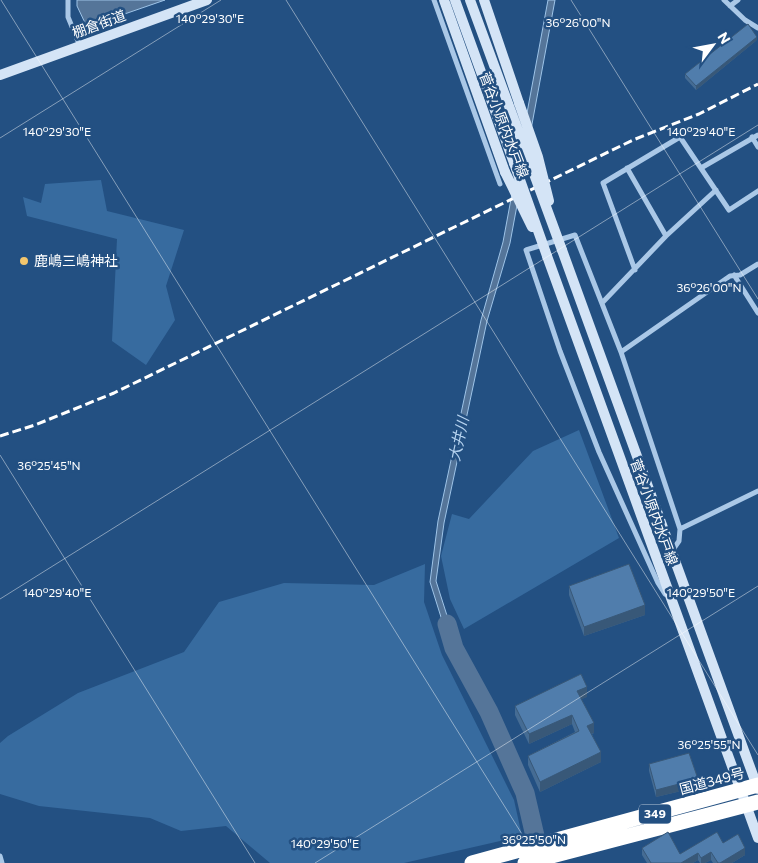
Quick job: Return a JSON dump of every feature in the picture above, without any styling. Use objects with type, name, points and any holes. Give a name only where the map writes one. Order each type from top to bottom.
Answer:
[{"type":"highway","name":"国道349号","points":[[472,863],[524,858],[757,787]]},
{"type":"highway","name":"国道349号","points":[[553,848],[751,804]]},
{"type":"main road","name":"棚倉街道","points":[[0,75],[207,0]]},
{"type":"main road","name":"菅谷小原内水戸線","points":[[444,0],[482,114],[505,172],[547,256]]},
{"type":"main road","name":"菅谷小原内水戸線","points":[[455,0],[739,791],[751,804],[758,838]]},
{"type":"main road","name":"菅谷小原内水戸線","points":[[470,0],[757,787]]},
{"type":"main road","name":"菅谷小原内水戸線","points":[[484,0],[538,157],[562,250]]},
{"type":"street","points":[[68,0],[68,17],[80,46]]},
{"type":"street","points":[[434,0],[500,184]]},
{"type":"street","points":[[724,0],[758,28]]},
{"type":"street","points":[[730,6],[738,0]]},
{"type":"street","points":[[701,168],[755,136],[758,147]]},
{"type":"street","points":[[635,270],[603,183],[680,137],[729,210],[758,191]]},
{"type":"street","points":[[627,168],[666,236]]},
{"type":"street","points":[[602,303],[666,236],[716,190]]},
{"type":"street","points":[[671,552],[679,541],[680,529],[621,352],[575,235],[526,250],[560,351],[599,452],[658,583],[673,605]]},
{"type":"street","points":[[621,352],[730,276],[740,275],[758,264]]},
{"type":"street","points":[[734,275],[758,313]]},
{"type":"street","points":[[680,529],[758,491]]},
{"type":"street","points":[[0,856],[2,863]]},
{"type":"shaded area","points":[[101,180],[107,211],[184,230],[166,286],[175,320],[146,365],[112,341],[117,239],[27,216],[23,197],[41,203],[45,184]]},
{"type":"shaded area","points":[[579,430],[619,538],[464,629],[450,599],[441,556],[452,514],[469,519],[533,451]]},
{"type":"shaded area","points":[[425,564],[424,602],[442,655],[514,800],[522,836],[404,863],[270,863],[226,826],[181,831],[150,818],[39,806],[0,794],[0,743],[8,736],[78,693],[184,652],[219,602],[284,583],[374,585]]},
{"type":"water","points":[[77,0],[165,0],[87,27],[77,6]]},
{"type":"water","points":[[548,0],[555,0],[510,243],[487,321],[444,523],[436,581],[457,647],[451,649],[430,582],[438,521],[481,320],[503,242]]},
{"type":"building","points":[[748,24],[757,37],[696,86],[685,74]]},
{"type":"building","points":[[629,564],[645,605],[584,627],[569,586]]},
{"type":"building","points":[[581,674],[587,687],[577,691],[594,723],[587,726],[601,752],[540,782],[528,756],[579,731],[572,715],[529,734],[515,706]]},
{"type":"building","points":[[689,753],[698,779],[656,790],[649,764]]},
{"type":"building","points":[[668,832],[680,854],[717,832],[723,843],[738,834],[745,848],[720,863],[718,863],[711,852],[701,858],[698,853],[681,863],[651,863],[642,848]]},
{"type":"waterway","name":"大井川","points":[[447,624],[454,648],[489,712],[525,793],[541,862]]},
{"type":"railway","points":[[0,436],[35,425],[114,393],[633,140],[699,114],[758,84]]},
{"type":"place","name":"鹿嶋三嶋神社","points":[[24,261]]}]
